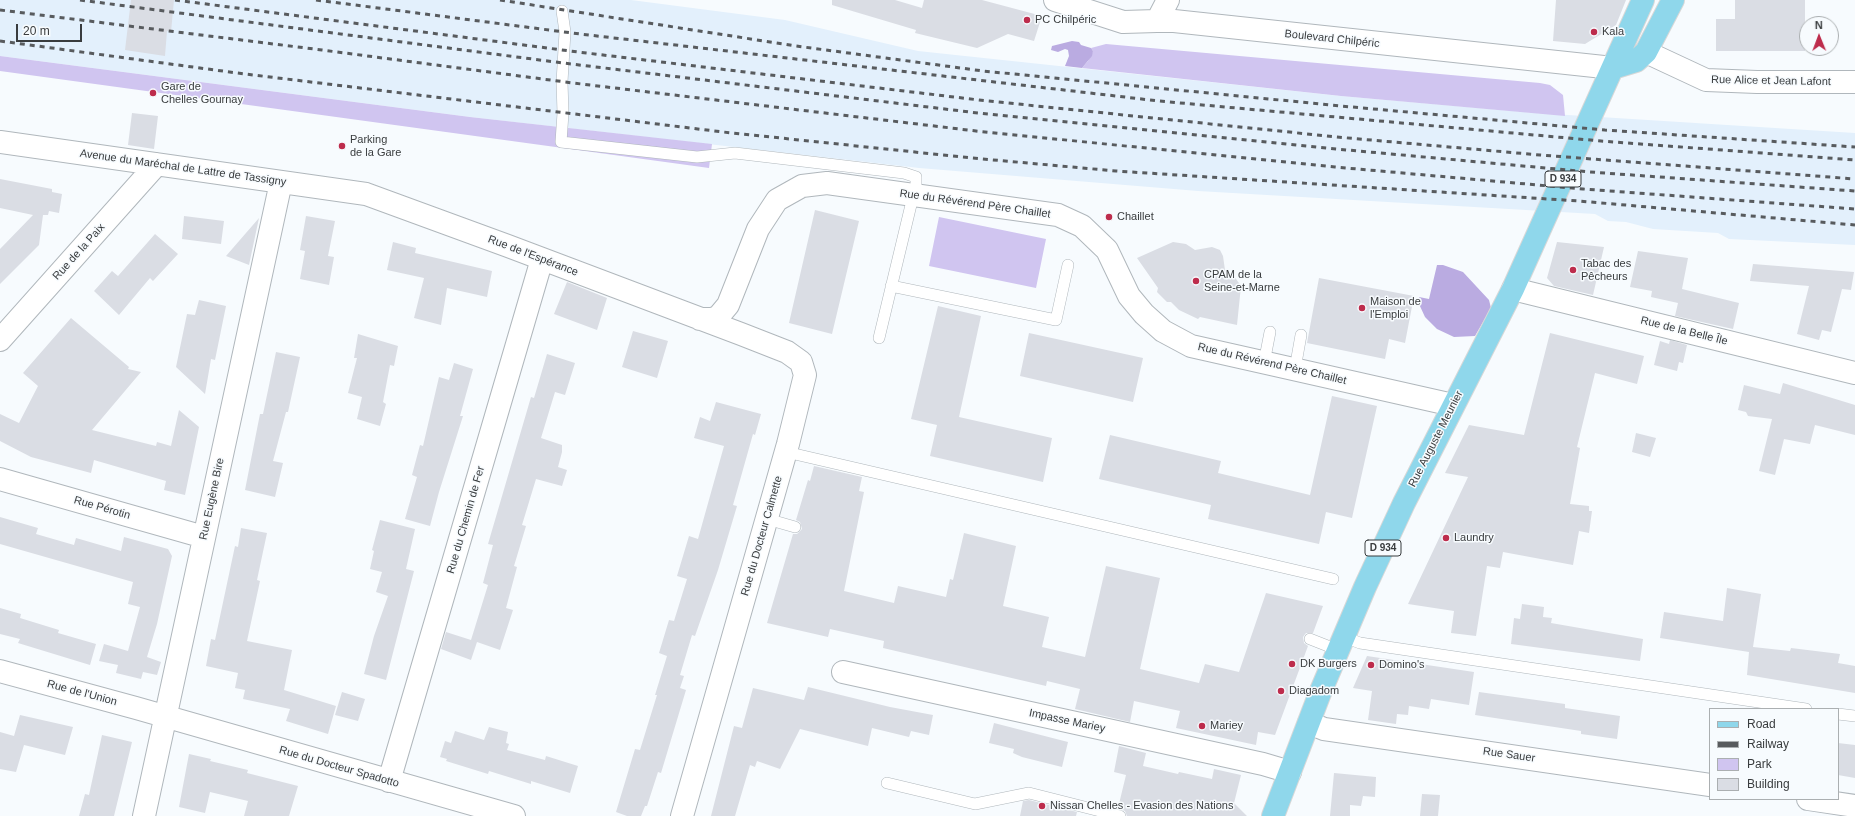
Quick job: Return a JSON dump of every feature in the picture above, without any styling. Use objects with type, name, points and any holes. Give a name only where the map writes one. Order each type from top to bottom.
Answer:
[{"type":"main road","name":"D 934","points":[[1613,68],[1643,0]]},
{"type":"main road","points":[[1613,68],[1636,61],[1646,52],[1673,0]]},
{"type":"main road","name":"Rue Auguste Meunier","points":[[1273,816],[1341,643],[1400,510],[1513,289],[1613,68]]},
{"type":"street","name":"Boulevard Chilpéric","points":[[1055,0],[1123,22],[1182,22],[1613,68]]},
{"type":"street","points":[[1157,21],[1168,0]]},
{"type":"street","name":"Rue Alice et Jean Lafont","points":[[1646,52],[1706,80],[1757,82],[1855,82]]},
{"type":"street","name":"Avenue du Maréchal de Lattre de Tassigny","points":[[0,142],[366,194]]},
{"type":"street","name":"Rue de la Paix","points":[[0,340],[157,164]]},
{"type":"street","name":"Rue Eugène Bire","points":[[144,816],[281,182]]},
{"type":"street","name":"Rue du Révérend Père Chaillet","points":[[700,319],[712,319],[718,317],[728,305],[758,229],[777,200],[802,186],[827,183],[1058,215],[1082,226],[1107,250],[1130,296],[1144,314],[1163,331],[1190,346],[1453,405]]},
{"type":"street","name":"Rue de l'Espérance","points":[[366,194],[390,201],[700,319]]},
{"type":"street","name":"Rue du Chemin de Fer","points":[[389,781],[542,259]]},
{"type":"street","name":"Rue de la Belle Île","points":[[1513,289],[1855,373]]},
{"type":"street","name":"Rue du Docteur Calmette","points":[[682,816],[768,519],[806,375],[801,362],[787,352],[700,319]]},
{"type":"street","name":"Rue Pérotin","points":[[0,479],[204,537]]},
{"type":"street","name":"Rue de l'Union","points":[[0,671],[165,716]]},
{"type":"street","name":"Impasse Mariey","points":[[843,672],[1263,764],[1290,772]]},
{"type":"street","name":"Rue du Docteur Spadotto","points":[[165,716],[514,816]]},
{"type":"street","name":"Rue Sauer","points":[[1309,722],[1324,728],[1709,785]]},
{"type":"street","points":[[1815,800],[1855,806]]},
{"type":"lane","points":[[562,10],[566,32],[562,82],[563,113],[561,142],[697,157],[735,153],[904,174],[916,177],[916,184],[879,338]]},
{"type":"lane","points":[[891,286],[1056,320],[1068,265]]},
{"type":"lane","points":[[1264,363],[1270,332]]},
{"type":"lane","points":[[1295,369],[1301,336]]},
{"type":"lane","points":[[786,452],[1333,579]]},
{"type":"lane","points":[[768,519],[794,526]]},
{"type":"lane","points":[[1310,639],[1364,644],[1799,708]]},
{"type":"lane","points":[[1839,714],[1855,716]]},
{"type":"lane","points":[[887,783],[975,804],[1029,793],[1120,816]]},
{"type":"shaded area","points":[[0,0],[631,0],[785,20],[918,51],[1341,96],[1536,113],[1855,133],[1855,245],[1729,239],[1718,233],[1653,229],[1626,222],[1608,221],[1595,214],[1198,191],[919,168],[470,117],[0,56]]},
{"type":"shaded area","points":[[1072,41],[1079,42],[1081,45],[1091,48],[1093,51],[1092,56],[1082,68],[1065,66],[1069,56],[1068,50],[1065,49],[1058,52],[1051,50],[1052,46]]},
{"type":"shaded area","points":[[1437,265],[1443,265],[1463,272],[1489,300],[1491,308],[1475,336],[1454,337],[1437,329],[1425,317],[1419,304],[1419,297],[1429,299]]},
{"type":"green space","points":[[1106,44],[1540,83],[1550,85],[1563,95],[1565,116],[1341,96],[1082,68],[1088,61],[1093,51],[1091,48]]},
{"type":"green space","points":[[0,56],[470,117],[712,144],[709,168],[0,71]]},
{"type":"green space","points":[[939,217],[1046,239],[1036,288],[929,266]]},
{"type":"building","points":[[131,0],[174,0],[171,32],[167,31],[165,56],[125,50]]},
{"type":"building","points":[[832,0],[895,0],[922,8],[924,0],[982,0],[1042,16],[1034,41],[1008,34],[977,48],[915,33],[916,30],[832,5]]},
{"type":"building","points":[[1556,0],[1626,0],[1616,25],[1585,44],[1553,41]]},
{"type":"building","points":[[1735,0],[1805,0],[1805,16],[1799,16],[1799,51],[1716,51],[1716,19],[1735,19]]},
{"type":"building","points":[[132,113],[158,116],[154,149],[128,145]]},
{"type":"building","points":[[0,179],[52,189],[52,192],[62,194],[59,213],[49,211],[48,215],[43,215],[39,245],[0,284],[0,249],[33,215],[0,208]]},
{"type":"building","points":[[815,210],[859,221],[832,334],[789,323]]},
{"type":"building","points":[[184,216],[224,221],[221,244],[182,239]]},
{"type":"building","points":[[306,216],[335,221],[328,256],[334,257],[329,285],[300,279],[305,251],[300,250]]},
{"type":"building","points":[[259,218],[249,265],[226,256]]},
{"type":"building","points":[[155,234],[178,254],[153,281],[150,278],[119,315],[94,291],[112,271],[118,276]]},
{"type":"building","points":[[393,242],[416,248],[415,253],[492,271],[487,297],[447,288],[441,325],[414,318],[424,278],[387,270]]},
{"type":"building","name":"CPAM de la Seine-et-Marne","points":[[1173,242],[1186,244],[1195,250],[1212,247],[1220,250],[1223,256],[1225,270],[1234,276],[1241,286],[1237,325],[1200,317],[1198,319],[1179,310],[1171,302],[1167,302],[1157,292],[1158,288],[1137,258]]},
{"type":"building","name":"Tabac des Pêcheurs","points":[[1557,242],[1604,247],[1593,295],[1554,286],[1547,278]]},
{"type":"building","points":[[1638,251],[1688,258],[1682,289],[1739,303],[1733,329],[1675,316],[1678,303],[1651,297],[1652,291],[1630,287]]},
{"type":"building","points":[[1753,264],[1854,272],[1851,290],[1842,289],[1831,332],[1822,330],[1819,340],[1797,334],[1809,286],[1750,281]]},
{"type":"building","name":"Maison de l'Emploi","points":[[1319,278],[1414,296],[1405,343],[1389,339],[1385,359],[1307,343]]},
{"type":"building","points":[[567,282],[607,298],[597,330],[554,314]]},
{"type":"building","points":[[199,300],[226,306],[215,360],[211,359],[205,394],[176,367],[187,314],[195,315]]},
{"type":"building","points":[[938,306],[981,316],[959,417],[1052,438],[1043,482],[930,456],[937,425],[911,419]]},
{"type":"building","points":[[71,318],[129,367],[128,369],[141,372],[92,430],[156,446],[157,442],[171,446],[179,410],[199,427],[185,495],[164,490],[166,481],[94,460],[91,473],[31,457],[0,441],[0,414],[19,423],[38,386],[23,373]]},
{"type":"building","points":[[633,331],[668,341],[657,378],[622,367]]},
{"type":"building","points":[[1029,333],[1143,358],[1133,402],[1020,376]]},
{"type":"building","points":[[1550,333],[1644,356],[1637,384],[1595,373],[1577,447],[1580,448],[1570,504],[1589,506],[1589,511],[1592,511],[1589,533],[1579,531],[1573,565],[1503,552],[1500,568],[1487,566],[1476,636],[1451,633],[1454,611],[1408,604],[1468,477],[1445,473],[1469,425],[1524,435]]},
{"type":"building","points":[[358,334],[398,346],[394,366],[390,365],[383,402],[386,404],[380,426],[357,419],[362,397],[348,393],[357,358],[354,358]]},
{"type":"building","points":[[1670,340],[1687,345],[1683,363],[1679,362],[1677,371],[1654,365],[1660,341],[1669,344]]},
{"type":"building","points":[[276,352],[300,357],[288,412],[286,412],[273,461],[283,463],[275,497],[245,490],[260,414],[263,414]]},
{"type":"building","points":[[547,354],[575,363],[565,395],[555,392],[541,438],[562,445],[562,452],[558,467],[567,470],[562,486],[536,479],[522,525],[526,526],[514,566],[517,567],[506,608],[513,610],[500,650],[477,642],[471,660],[441,649],[446,632],[471,640],[488,585],[483,583],[493,545],[488,544],[531,397],[534,398]]},
{"type":"building","points":[[454,363],[473,369],[460,416],[463,416],[430,526],[405,519],[417,477],[412,475],[420,445],[423,446],[439,377],[449,380]]},
{"type":"building","points":[[1783,383],[1855,405],[1855,435],[1815,425],[1810,444],[1784,439],[1775,475],[1759,471],[1772,419],[1748,416],[1746,412],[1738,410],[1744,385],[1780,394]]},
{"type":"building","points":[[1332,396],[1377,406],[1352,518],[1326,512],[1319,544],[1208,519],[1211,505],[1099,479],[1110,435],[1221,461],[1218,473],[1310,495]]},
{"type":"building","points":[[716,402],[761,414],[755,435],[753,434],[733,505],[737,506],[718,570],[695,636],[692,635],[680,675],[684,676],[680,688],[686,690],[661,773],[658,772],[647,806],[645,806],[641,816],[627,816],[616,812],[635,749],[640,750],[657,695],[655,695],[667,656],[659,653],[669,620],[674,621],[687,579],[677,576],[689,536],[698,539],[724,446],[694,438],[700,417],[710,421]]},
{"type":"building","points":[[1636,433],[1656,438],[1650,457],[1632,452]]},
{"type":"building","points":[[814,466],[862,477],[859,491],[864,492],[844,591],[894,603],[898,586],[946,597],[950,579],[953,580],[964,533],[1016,546],[1003,606],[1049,617],[1042,647],[1085,657],[1106,566],[1160,578],[1140,669],[1199,683],[1205,664],[1239,672],[1266,593],[1323,606],[1313,633],[1306,633],[1303,637],[1304,643],[1308,646],[1275,735],[1258,732],[1256,745],[1176,728],[1180,711],[1134,701],[1130,722],[1075,709],[1080,689],[1047,681],[1046,686],[883,648],[884,641],[830,629],[828,637],[767,623],[793,534],[797,534],[802,529],[800,522],[796,520],[808,480],[810,481]]},
{"type":"building","points":[[0,517],[38,528],[36,534],[74,545],[76,538],[121,551],[124,537],[168,549],[172,556],[157,624],[147,657],[161,662],[157,675],[143,672],[141,679],[116,673],[118,665],[99,661],[104,644],[128,651],[140,607],[128,604],[133,582],[0,544]]},
{"type":"building","points":[[380,520],[415,529],[406,569],[414,571],[386,680],[364,674],[374,636],[388,596],[376,592],[382,572],[370,569],[374,551],[372,550]]},
{"type":"building","points":[[241,528],[267,533],[257,580],[260,581],[247,641],[292,650],[284,690],[336,706],[328,734],[286,721],[290,709],[243,699],[245,690],[235,688],[238,673],[206,666],[211,639],[215,640],[235,546],[238,547]]},
{"type":"building","points":[[1727,588],[1761,594],[1753,647],[1790,651],[1791,648],[1840,654],[1838,663],[1855,666],[1855,693],[1747,675],[1749,652],[1660,638],[1664,612],[1723,621]]},
{"type":"building","points":[[1522,604],[1544,607],[1543,617],[1552,618],[1551,623],[1643,639],[1640,661],[1511,644],[1514,618],[1520,619]]},
{"type":"building","points":[[0,608],[21,614],[20,618],[59,630],[58,633],[96,644],[90,665],[18,643],[20,639],[0,634]]},
{"type":"building","points":[[1367,656],[1474,672],[1469,705],[1431,699],[1429,709],[1409,706],[1408,715],[1397,714],[1396,724],[1368,720],[1372,691],[1353,688]]},
{"type":"building","points":[[808,687],[890,707],[933,715],[929,735],[911,731],[909,737],[872,728],[868,746],[800,729],[780,769],[757,761],[755,767],[750,765],[735,816],[711,816],[734,726],[742,728],[753,688],[804,700]]},
{"type":"building","points":[[342,692],[365,699],[358,721],[335,715]]},
{"type":"building","points":[[1479,692],[1565,704],[1565,708],[1620,716],[1617,739],[1581,734],[1581,731],[1475,715]]},
{"type":"building","points":[[20,715],[73,727],[65,755],[24,745],[16,772],[0,769],[0,732],[14,736]]},
{"type":"building","points":[[994,723],[1068,742],[1062,767],[1022,757],[1013,753],[1014,749],[989,743]]},
{"type":"building","points":[[489,727],[508,732],[506,743],[509,744],[507,750],[545,760],[546,756],[578,766],[570,793],[531,781],[531,784],[489,771],[488,774],[446,761],[447,759],[440,757],[445,741],[451,743],[455,731],[484,740]]},
{"type":"building","points":[[102,735],[132,742],[114,816],[79,816],[85,794],[89,795]]},
{"type":"building","points":[[1839,743],[1855,745],[1855,778],[1839,775]]},
{"type":"building","points":[[1119,746],[1146,753],[1143,766],[1178,774],[1179,772],[1212,779],[1214,769],[1241,775],[1234,803],[1247,816],[1127,816],[1125,811],[1118,808],[1126,775],[1114,772]]},
{"type":"building","points":[[189,754],[211,759],[210,761],[248,770],[247,773],[298,786],[289,816],[244,816],[248,801],[210,792],[205,813],[179,807]]},
{"type":"building","points":[[1334,773],[1376,777],[1375,797],[1363,796],[1361,806],[1350,805],[1350,816],[1330,816]]},
{"type":"building","points":[[1422,794],[1440,795],[1438,816],[1420,816]]},
{"type":"building","name":"Nissan Chelles - Evasion des Nations","points":[[1029,800],[1077,812],[1076,816],[1020,816],[1023,801]]},
{"type":"railway","points":[[80,0],[563,63],[978,113],[1336,149],[1590,172],[1855,191]]},
{"type":"railway","points":[[175,0],[578,52],[979,100],[1337,137],[1540,155],[1855,179]]},
{"type":"railway","points":[[316,0],[580,34],[1159,101],[1601,141],[1855,160]]},
{"type":"railway","points":[[500,0],[796,46],[983,71],[1605,130],[1855,147]]},
{"type":"railway","points":[[0,10],[573,83],[976,131],[1335,167],[1583,189],[1855,209]]},
{"type":"railway","points":[[0,41],[237,73],[723,132],[972,158],[1116,171],[1579,201],[1855,225]]},
{"type":"place","name":"PC Chilpéric","points":[[1027,20]]},
{"type":"place","name":"Kala","points":[[1594,32]]},
{"type":"place","name":"Gare de Chelles Gournay","points":[[153,93]]},
{"type":"place","name":"Parking de la Gare","points":[[342,146]]},
{"type":"place","name":"Chaillet","points":[[1109,217]]},
{"type":"place","name":"Tabac des Pêcheurs","points":[[1573,270]]},
{"type":"place","name":"CPAM de la Seine-et-Marne","points":[[1196,281]]},
{"type":"place","name":"Maison de l'Emploi","points":[[1362,308]]},
{"type":"place","name":"Laundry","points":[[1446,538]]},
{"type":"place","name":"DK Burgers","points":[[1292,664]]},
{"type":"place","name":"Domino's","points":[[1371,665]]},
{"type":"place","name":"Diagadom","points":[[1281,691]]},
{"type":"place","name":"Mariey","points":[[1202,726]]},
{"type":"place","name":"Nissan Chelles - Evasion des Nations","points":[[1042,806]]}]
